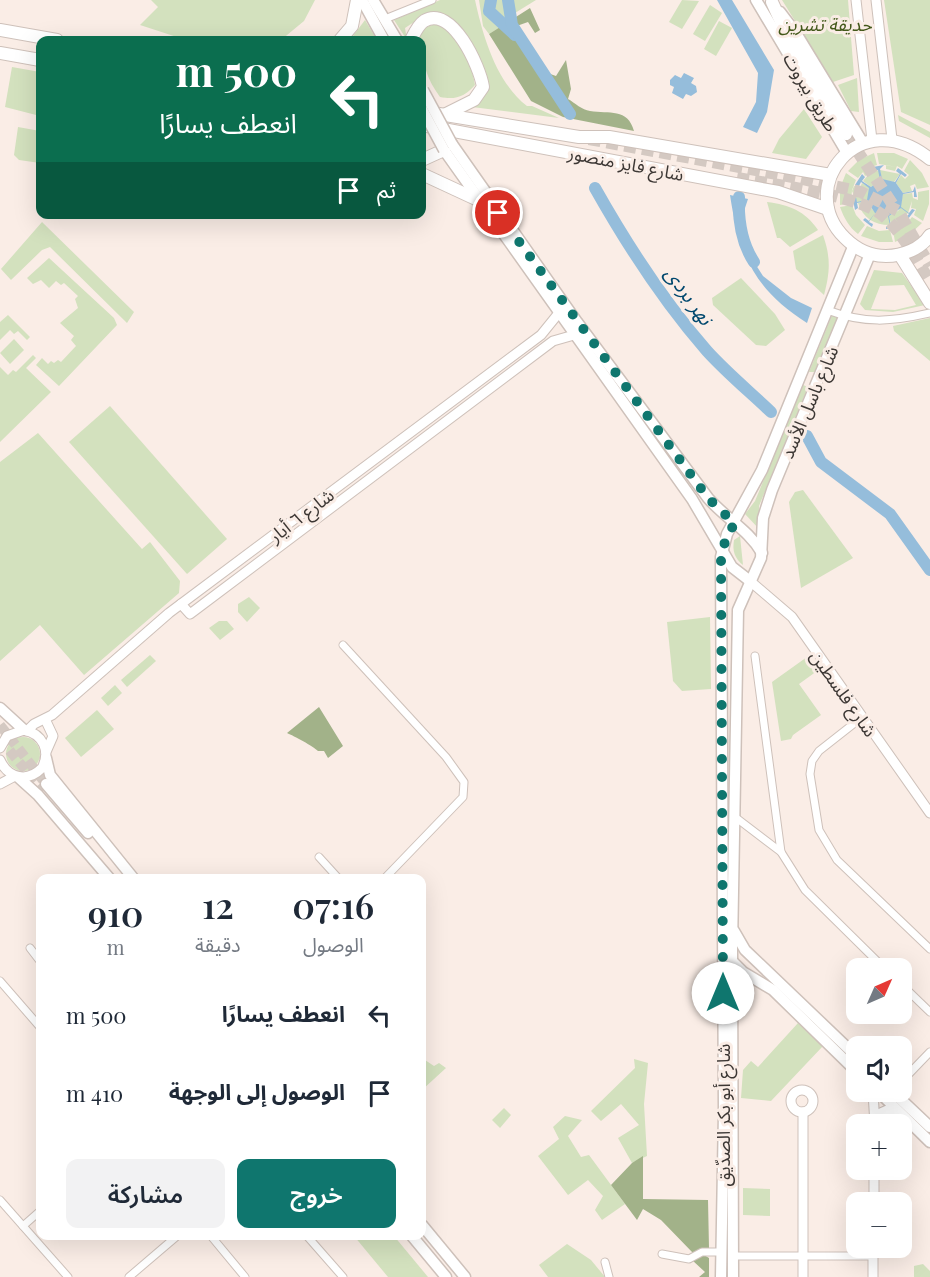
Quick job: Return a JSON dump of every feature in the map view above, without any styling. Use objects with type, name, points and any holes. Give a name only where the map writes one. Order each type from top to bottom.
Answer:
[{"type":"highway","points":[[343,36],[352,26],[359,0]]},
{"type":"highway","points":[[772,1],[788,37],[846,134]]},
{"type":"highway","points":[[413,36],[422,22],[432,18],[447,21],[459,34],[481,71],[483,87],[474,100],[444,115]]},
{"type":"highway","points":[[0,30],[36,36]]},
{"type":"highway","points":[[0,53],[36,59]]},
{"type":"highway","name":"شارع فايز منصور","points":[[426,111],[579,137],[609,137],[831,175]]},
{"type":"highway","name":"شارع فايز منصور","points":[[426,126],[778,192],[828,210]]},
{"type":"highway","points":[[929,239],[915,249],[900,255],[870,254],[853,247],[837,231],[828,210],[827,192],[831,175],[847,153],[868,142],[892,139],[913,146],[930,159]]},
{"type":"highway","points":[[426,158],[448,147]]},
{"type":"highway","points":[[426,176],[478,200]]},
{"type":"highway","points":[[900,255],[930,303]]},
{"type":"main road","points":[[359,0],[382,36]]},
{"type":"main road","points":[[373,0],[395,36]]},
{"type":"main road","name":"طريق بيروت","points":[[756,0],[847,153]]},
{"type":"main road","points":[[856,0],[869,109],[868,142]]},
{"type":"main road","points":[[876,0],[892,139]]},
{"type":"main road","name":"طريق بيروت","points":[[772,1],[796,33],[868,142]]},
{"type":"main road","points":[[426,97],[448,147],[478,200],[692,499],[736,572],[750,581]]},
{"type":"main road","points":[[869,109],[888,107]]},
{"type":"main road","points":[[426,116],[708,498],[751,536],[762,553]]},
{"type":"main road","name":"شارع باسل الأسد","points":[[735,524],[762,470],[853,247]]},
{"type":"main road","name":"شارع باسل الأسد","points":[[758,567],[762,553],[763,518],[772,490],[861,281],[870,254]]},
{"type":"main road","points":[[843,273],[861,281]]},
{"type":"main road","name":"شارع ٦ أيار","points":[[0,748],[7,736],[26,730],[45,719],[181,604],[546,331],[558,314]]},
{"type":"main road","name":"شارع ٦ أيار","points":[[181,604],[190,614],[321,513],[553,341],[574,335]]},
{"type":"main road","points":[[509,359],[516,369]]},
{"type":"main road","points":[[801,374],[818,382]]},
{"type":"main road","points":[[449,405],[456,415]]},
{"type":"main road","points":[[394,446],[401,454]]},
{"type":"main road","points":[[315,504],[321,513]]},
{"type":"main road","name":"شارع أبو بكر الصدّيق","points":[[721,1277],[722,592],[723,549],[727,534],[735,524]]},
{"type":"main road","points":[[271,536],[278,546]]},
{"type":"main road","points":[[243,558],[249,568]]},
{"type":"main road","name":"شارع أبو بكر الصدّيق","points":[[733,1277],[732,927],[738,610],[742,597],[758,567]]},
{"type":"main road","name":"شارع فلسطين","points":[[750,581],[792,617],[930,813]]},
{"type":"main road","points":[[722,592],[732,591],[742,597]]},
{"type":"main road","points":[[0,708],[41,740],[50,775],[130,874]]},
{"type":"main road","points":[[0,784],[16,776],[33,775],[42,768],[53,736],[45,719]]},
{"type":"main road","points":[[0,760],[8,772],[38,795],[106,874]]},
{"type":"main road","points":[[112,874],[44,787],[123,874]]},
{"type":"main road","points":[[732,927],[738,941],[757,961],[846,1046]]},
{"type":"main road","points":[[723,941],[733,963],[743,972],[773,990],[846,1061]]},
{"type":"main road","points":[[743,972],[747,964],[757,961]]},
{"type":"main road","points":[[733,998],[744,984],[758,981]]},
{"type":"main road","points":[[889,1102],[930,1142]]},
{"type":"main road","points":[[904,1102],[930,1127]]},
{"type":"main road","points":[[878,1114],[886,1110],[898,1111]]},
{"type":"main road","points":[[803,1112],[803,1277]]},
{"type":"main road","points":[[426,1231],[465,1277]]},
{"type":"main road","points":[[415,1240],[446,1277]]},
{"type":"main road","points":[[873,1258],[873,1277]]},
{"type":"street","points":[[385,19],[432,0]]},
{"type":"street","points":[[827,310],[863,321],[891,320],[930,313]]},
{"type":"street","points":[[343,645],[446,757],[464,782],[463,797],[389,874]]},
{"type":"street","points":[[755,656],[782,852]]},
{"type":"street","points":[[861,718],[819,751],[812,761],[810,774],[819,830],[837,860],[930,949]]},
{"type":"street","points":[[735,817],[782,852],[806,890],[874,958]]},
{"type":"street","points":[[319,857],[334,874]]},
{"type":"street","points":[[30,948],[36,956]]},
{"type":"street","points":[[0,981],[36,1022]]},
{"type":"street","points":[[912,995],[930,1012]]},
{"type":"street","points":[[912,1071],[930,1052]]},
{"type":"street","points":[[1,1204],[68,1277]]},
{"type":"street","points":[[23,1226],[36,1215]]},
{"type":"street","points":[[132,1276],[172,1240]]},
{"type":"street","points":[[214,1240],[245,1277]]},
{"type":"street","points":[[311,1240],[343,1277]]},
{"type":"street","points":[[662,1254],[689,1259],[702,1252],[722,1252]]},
{"type":"street","points":[[734,1256],[846,1253]]},
{"type":"street","points":[[604,1262],[610,1272],[609,1277]]},
{"type":"green space","points":[[151,0],[315,0],[304,21],[286,36],[174,36],[140,25],[158,7]]},
{"type":"green space","points":[[440,0],[475,0],[492,58],[507,84],[527,106],[559,118],[472,107],[480,96],[464,33],[420,18],[405,28],[406,36],[404,36],[394,20]]},
{"type":"green space","points":[[479,0],[504,0],[510,21],[489,34],[483,26]]},
{"type":"green space","points":[[512,0],[536,0],[515,13]]},
{"type":"green space","points":[[682,0],[699,1],[682,29],[669,22]]},
{"type":"green space","name":"حديقة تشرين","points":[[782,0],[848,0],[854,75],[833,82]]},
{"type":"green space","points":[[884,0],[930,0],[930,125],[901,112]]},
{"type":"green space","points":[[710,5],[722,13],[705,41],[693,34]]},
{"type":"green space","points":[[530,8],[540,30],[535,33],[528,22],[511,28],[536,69],[556,76],[566,60],[571,89],[568,99],[587,110],[622,115],[634,131],[563,117],[531,101],[489,34]]},
{"type":"green space","points":[[365,20],[375,36],[353,36]]},
{"type":"green space","points":[[719,21],[732,28],[716,56],[704,49]]},
{"type":"green space","points":[[438,24],[452,35],[468,58],[475,85],[459,97],[440,97],[426,71],[426,36],[419,36],[424,29]]},
{"type":"green space","points":[[12,67],[36,71],[36,115],[5,107]]},
{"type":"green space","points":[[857,78],[859,112],[851,111],[838,85]]},
{"type":"green space","points":[[804,109],[822,137],[806,159],[772,153],[779,139]]},
{"type":"green space","points":[[898,115],[930,132],[930,138],[899,121]]},
{"type":"green space","points":[[18,127],[36,130],[36,162],[19,160],[14,155]]},
{"type":"green space","points":[[874,153],[877,165],[871,167],[874,172],[879,170],[880,180],[871,187],[863,181],[869,174],[865,176],[863,172],[858,178],[848,171],[859,160]]},
{"type":"green space","points":[[877,153],[894,153],[908,159],[902,169],[897,166],[895,171],[886,169],[886,165],[879,164]]},
{"type":"green space","points":[[910,160],[922,173],[929,187],[917,189],[915,184],[910,186],[912,191],[903,193],[896,183],[901,175],[905,179],[909,175],[904,171]]},
{"type":"green space","points":[[880,170],[900,174],[894,182],[882,180]]},
{"type":"green space","points":[[846,173],[856,180],[851,203],[840,205],[840,188]]},
{"type":"green space","points":[[862,183],[870,188],[869,205],[879,214],[887,216],[899,210],[903,194],[912,193],[913,198],[918,200],[918,192],[929,190],[929,204],[923,221],[914,215],[916,209],[911,208],[912,201],[908,213],[897,223],[891,224],[889,216],[890,225],[870,220],[860,208],[858,203],[862,202],[857,202],[852,191],[854,186],[858,187],[858,192]]},
{"type":"green space","points":[[767,202],[796,210],[808,218],[818,230],[790,247],[777,238]]},
{"type":"green space","points":[[852,205],[856,215],[865,225],[858,234],[847,222],[840,207]]},
{"type":"green space","points":[[912,217],[922,223],[909,235],[895,242],[893,230],[899,228],[897,223],[905,218],[908,222]]},
{"type":"green space","points":[[42,222],[134,312],[127,323],[50,247],[42,250],[11,280],[1,269]]},
{"type":"green space","points":[[867,226],[879,231],[890,230],[893,242],[879,242],[861,236]]},
{"type":"green space","points":[[823,235],[829,265],[824,295],[796,269],[793,251]]},
{"type":"green space","points":[[49,258],[114,318],[117,325],[59,386],[36,365],[42,358],[48,364],[51,361],[61,362],[76,346],[71,340],[74,336],[60,323],[78,308],[75,299],[78,296],[64,283],[61,285],[56,281],[49,288],[41,280],[33,284],[27,278]]},
{"type":"green space","points":[[874,270],[902,273],[925,305],[893,312],[865,310],[860,304]],"holes":[[[904,285],[916,305],[895,310],[871,309],[880,286]]]},
{"type":"green space","points":[[741,278],[775,314],[785,330],[766,346],[756,345],[713,305],[712,298]]},
{"type":"green space","points":[[8,315],[30,337],[27,340],[18,331],[14,334],[10,330],[0,340],[0,322]]},
{"type":"green space","points":[[832,315],[838,317],[815,372],[809,372]]},
{"type":"green space","points":[[930,318],[930,361],[894,331],[893,326]]},
{"type":"green space","points":[[14,339],[24,350],[10,364],[0,353]]},
{"type":"green space","points":[[33,355],[36,358],[26,368],[51,392],[0,442],[0,367],[8,375],[13,370],[16,372]]},
{"type":"green space","points":[[803,385],[808,387],[759,506],[760,530],[745,514],[755,501]]},
{"type":"green space","points":[[110,406],[227,539],[187,574],[69,442]]},
{"type":"green space","points":[[38,433],[142,549],[150,542],[180,581],[179,593],[84,675],[40,625],[0,661],[0,462]]},
{"type":"green space","points":[[803,490],[853,558],[801,588],[789,502],[795,492]]},
{"type":"green space","points":[[740,536],[743,565],[736,557],[733,548],[734,540]]},
{"type":"green space","points":[[249,597],[260,608],[247,622],[238,612],[238,604]]},
{"type":"green space","points":[[710,617],[711,689],[682,691],[673,681],[667,622]]},
{"type":"green space","points":[[219,621],[227,621],[234,629],[220,640],[209,628]]},
{"type":"green space","points":[[150,655],[156,661],[127,687],[121,680]]},
{"type":"green space","points":[[807,657],[817,671],[799,684],[821,715],[793,735],[791,739],[781,741],[772,682]]},
{"type":"green space","points":[[115,685],[122,693],[108,706],[101,698]]},
{"type":"green space","points":[[319,707],[343,746],[328,758],[324,751],[318,751],[287,733]]},
{"type":"green space","points":[[97,710],[114,729],[81,757],[65,738]]},
{"type":"green space","points":[[23,737],[35,742],[40,754],[35,766],[23,771],[11,766],[6,754],[11,742]]},
{"type":"green space","points":[[798,1023],[823,1046],[771,1101],[741,1098],[743,1070],[751,1061],[758,1067]]},
{"type":"green space","points":[[634,1059],[648,1063],[644,1104],[647,1156],[632,1163],[618,1138],[639,1125],[621,1104],[601,1121],[591,1111],[635,1068]]},
{"type":"green space","points":[[426,1061],[434,1066],[439,1063],[446,1068],[426,1086]]},
{"type":"green space","points":[[504,1108],[511,1115],[500,1128],[492,1120]]},
{"type":"green space","points":[[565,1116],[582,1120],[568,1136],[581,1157],[589,1155],[625,1204],[602,1220],[595,1210],[603,1196],[588,1180],[568,1195],[538,1156],[559,1139],[553,1127]]},
{"type":"green space","points":[[643,1156],[643,1199],[708,1200],[709,1248],[693,1253],[661,1220],[643,1209],[637,1220],[611,1185],[632,1163]]},
{"type":"green space","points":[[743,1188],[770,1189],[770,1216],[743,1215]]},
{"type":"green space","points":[[357,1240],[397,1240],[428,1277],[388,1277]]},
{"type":"green space","points":[[567,1244],[591,1260],[605,1277],[548,1277],[539,1265]]},
{"type":"green space","points":[[704,1255],[709,1258],[709,1277],[699,1277],[705,1272],[692,1260]]},
{"type":"green space","points":[[923,1264],[930,1271],[930,1277],[914,1277],[914,1266]]},
{"type":"water","points":[[717,0],[732,0],[774,70],[767,112],[757,133],[743,127],[756,102],[758,73]]},
{"type":"water","points":[[684,73],[694,78],[691,83],[696,86],[697,92],[691,96],[686,94],[683,99],[672,93],[674,87],[670,85],[670,80],[675,75],[681,78]]},
{"type":"water","points":[[884,165],[880,169],[882,179],[895,182],[900,174],[896,171],[898,168],[907,175],[905,177],[901,174],[896,183],[903,193],[913,191],[915,186],[917,197],[914,197],[914,192],[903,194],[901,207],[909,213],[912,209],[915,210],[908,219],[906,217],[909,214],[901,208],[889,216],[891,226],[896,224],[897,227],[886,229],[890,226],[888,216],[875,213],[867,201],[857,203],[858,208],[855,210],[853,200],[856,197],[857,202],[867,200],[869,188],[861,182],[859,186],[855,185],[862,174],[865,177],[862,181],[871,187],[880,180],[878,170],[874,171],[873,167]]},
{"type":"water","points":[[730,195],[748,199],[740,223],[747,251],[763,276],[791,298],[812,308],[807,323],[774,297],[752,269],[738,236]]},
{"type":"water","points":[[875,213],[869,222],[873,224],[872,227],[863,220],[865,218],[869,221]]},
{"type":"waterway","points":[[491,0],[489,11],[515,35]]},
{"type":"waterway","name":"نهر بردى","points":[[508,0],[512,25],[570,114]]},
{"type":"waterway","name":"نهر بردى","points":[[595,188],[647,272],[676,313],[722,367],[771,412]]},
{"type":"waterway","name":"نهر بردى","points":[[739,197],[741,231],[754,262]]},
{"type":"waterway","name":"نهر بردى","points":[[807,436],[821,462],[890,514],[930,570]]},
{"type":"tunnel","points":[[846,134],[895,208]]},
{"type":"tunnel","points":[[589,139],[861,192],[898,211],[930,266]]},
{"type":"tunnel","points":[[737,178],[812,191],[869,207],[881,214],[896,229],[930,282]]},
{"type":"tunnel","points":[[0,725],[46,784]]},
{"type":"tunnel","points":[[0,739],[43,791]]},
{"type":"route","points":[[498,213],[708,498],[735,524],[727,534],[721,557],[723,993]]}]
